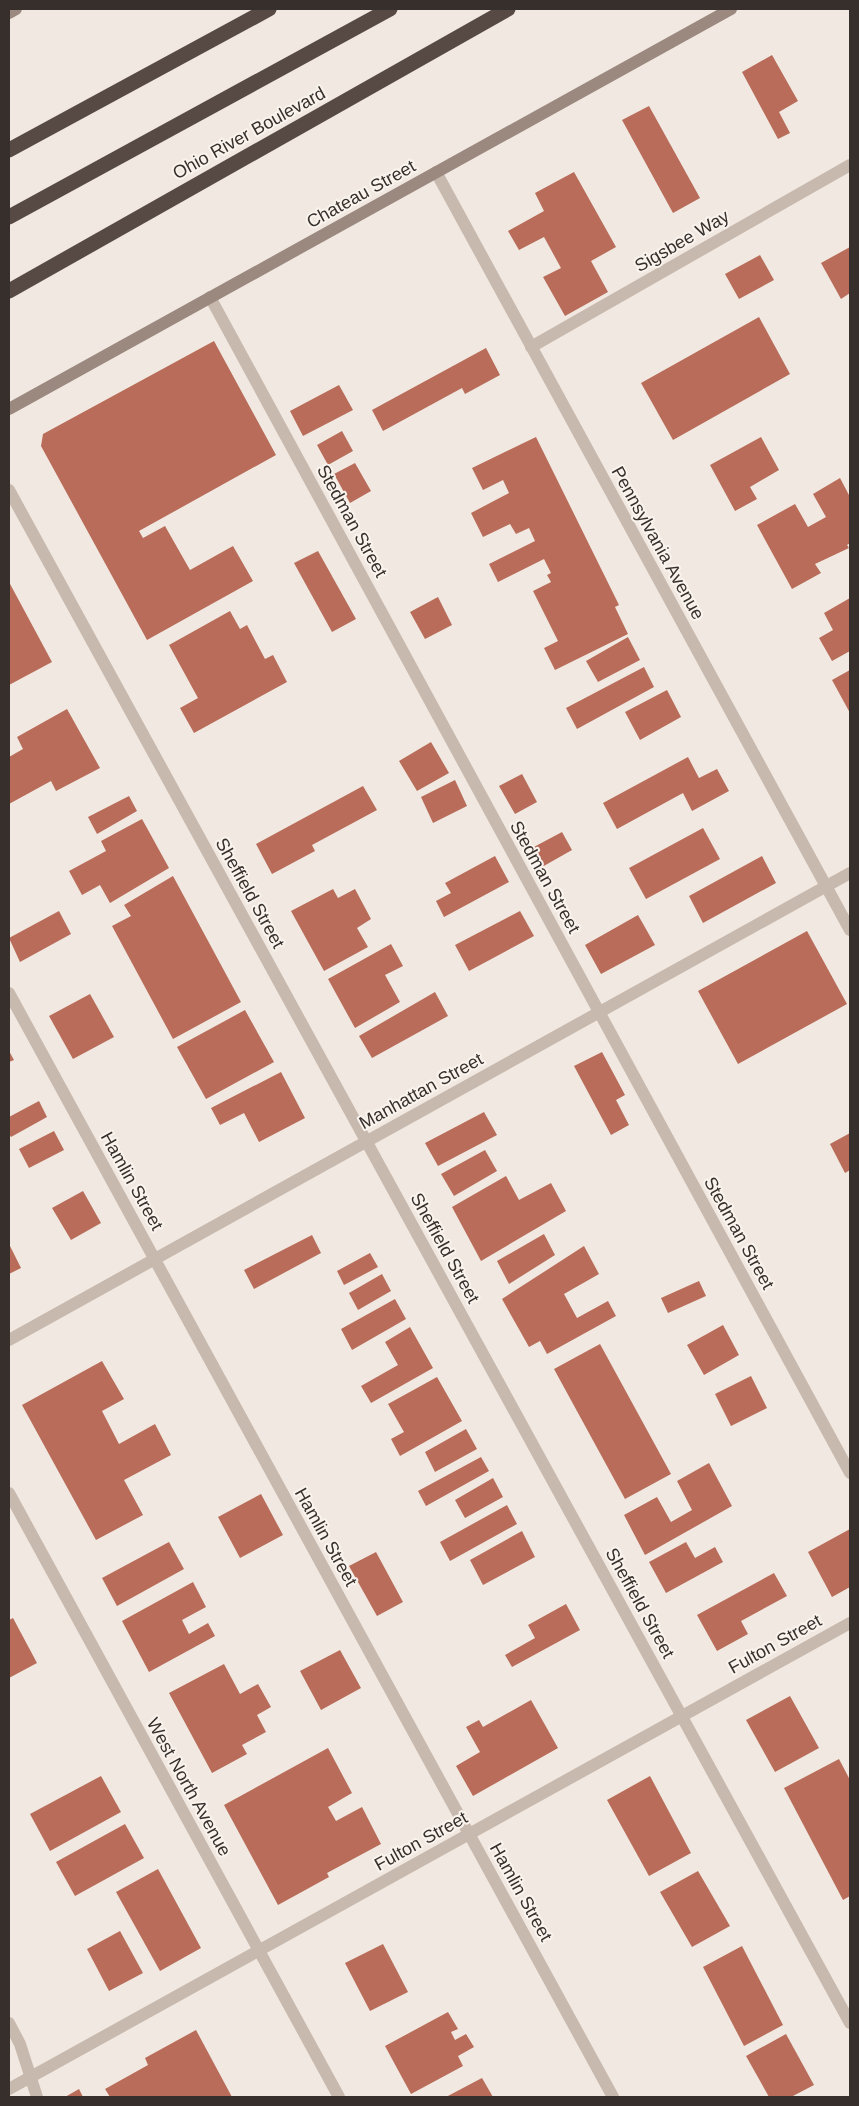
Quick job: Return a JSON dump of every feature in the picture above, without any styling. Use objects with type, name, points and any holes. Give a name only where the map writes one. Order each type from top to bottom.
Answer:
[{"type":"highway","points":[[9,150],[269,9]]},
{"type":"highway","points":[[9,217],[390,9]]},
{"type":"highway","name":"Ohio River Boulevard","points":[[9,291],[508,9]]},
{"type":"main road","points":[[9,13],[16,9]]},
{"type":"main road","name":"Chateau Street","points":[[9,409],[731,9]]},
{"type":"street","name":"Sigsbee Way","points":[[531,346],[850,165]]},
{"type":"street","name":"Pennsylvania Avenue","points":[[436,172],[850,930]]},
{"type":"street","name":"Stedman Street","points":[[210,297],[850,1473]]},
{"type":"street","name":"Sheffield Street","points":[[9,490],[850,2024]]},
{"type":"street","name":"Manhattan Street","points":[[9,1340],[850,874]]},
{"type":"street","name":"Hamlin Street","points":[[9,993],[613,2097]]},
{"type":"street","name":"West North Avenue","points":[[9,1493],[339,2097]]},
{"type":"street","name":"Fulton Street","points":[[9,2089],[850,1623]]},
{"type":"street","points":[[9,2023],[20,2044],[37,2097]]},
{"type":"building","points":[[772,55],[798,101],[779,112],[790,133],[778,139],[742,72]]},
{"type":"building","points":[[649,106],[700,198],[673,213],[622,120]]},
{"type":"building","points":[[574,172],[616,247],[591,261],[608,292],[565,316],[543,277],[561,268],[544,237],[519,250],[508,231],[544,211],[535,193]]},
{"type":"building","points":[[850,247],[850,293],[841,299],[821,263]]},
{"type":"building","points":[[760,255],[774,280],[739,299],[725,274]]},
{"type":"building","points":[[759,317],[790,374],[673,440],[641,383]]},
{"type":"building","points":[[214,341],[276,455],[139,531],[143,538],[165,526],[190,570],[233,546],[253,581],[147,640],[41,446],[43,434]]},
{"type":"building","points":[[486,348],[500,375],[465,394],[462,388],[383,431],[372,410]]},
{"type":"building","points":[[339,385],[353,410],[303,436],[290,411]]},
{"type":"building","points":[[342,431],[353,451],[328,465],[317,445]]},
{"type":"building","points":[[536,437],[619,605],[615,607],[628,634],[555,670],[544,648],[558,641],[533,591],[551,582],[547,575],[551,573],[544,559],[498,582],[489,564],[535,541],[529,528],[516,534],[510,524],[483,537],[471,513],[509,493],[503,480],[483,490],[472,468]]},
{"type":"building","points":[[761,437],[779,470],[750,487],[757,499],[735,511],[710,465]]},
{"type":"building","points":[[355,463],[371,491],[350,503],[334,474]]},
{"type":"building","points":[[840,478],[850,497],[850,543],[847,545],[849,548],[815,564],[821,573],[792,589],[757,525],[795,504],[808,527],[826,517],[813,494]]},
{"type":"building","points":[[318,551],[356,619],[332,632],[294,563]]},
{"type":"building","points":[[9,582],[52,662],[9,685]]},
{"type":"building","points":[[438,597],[452,625],[425,639],[410,612]]},
{"type":"building","points":[[850,598],[850,651],[832,661],[819,638],[833,630],[824,613]]},
{"type":"building","points":[[230,611],[240,629],[247,625],[265,659],[273,655],[287,682],[194,733],[180,708],[198,698],[169,645]]},
{"type":"building","points":[[628,637],[640,660],[598,682],[586,661]]},
{"type":"building","points":[[644,667],[654,687],[577,729],[566,708]]},
{"type":"building","points":[[850,670],[850,713],[832,680]]},
{"type":"building","points":[[667,690],[681,717],[640,740],[625,712]]},
{"type":"building","points":[[67,709],[100,768],[56,791],[51,781],[9,804],[9,757],[23,749],[17,737]]},
{"type":"building","points":[[431,742],[449,773],[417,791],[399,761]]},
{"type":"building","points":[[688,757],[699,778],[717,769],[729,791],[692,811],[683,793],[617,829],[603,803]]},
{"type":"building","points":[[522,774],[537,802],[515,814],[499,786]]},
{"type":"building","points":[[455,780],[467,806],[433,823],[421,797]]},
{"type":"building","points":[[363,786],[377,810],[312,845],[315,851],[272,874],[256,844]]},
{"type":"building","points":[[129,796],[137,811],[97,834],[88,817]]},
{"type":"building","points":[[142,819],[169,868],[110,903],[100,885],[82,895],[69,871],[106,851],[101,841]]},
{"type":"building","points":[[703,828],[720,859],[646,899],[629,868]]},
{"type":"building","points":[[562,832],[572,850],[542,867],[532,848]]},
{"type":"building","points":[[495,856],[509,882],[444,917],[436,901],[451,893],[445,883]]},
{"type":"building","points":[[762,856],[776,883],[703,923],[689,896]]},
{"type":"building","points":[[173,876],[241,1002],[173,1039],[112,926],[131,916],[124,905]]},
{"type":"building","points":[[333,889],[338,898],[355,889],[371,919],[357,928],[368,947],[324,971],[291,911]]},
{"type":"building","points":[[59,911],[71,934],[20,962],[9,938]]},
{"type":"building","points":[[520,911],[534,936],[469,971],[455,945]]},
{"type":"building","points":[[638,915],[655,945],[601,974],[585,945]]},
{"type":"building","points":[[807,931],[847,1004],[738,1064],[698,991]]},
{"type":"building","points":[[391,944],[403,966],[385,975],[400,1002],[355,1028],[328,979]]},
{"type":"building","points":[[435,992],[448,1016],[372,1058],[359,1036]]},
{"type":"building","points":[[90,994],[114,1037],[73,1059],[49,1016]]},
{"type":"building","points":[[245,1010],[274,1062],[206,1099],[177,1047]]},
{"type":"building","points":[[9,1051],[14,1060],[9,1062]]},
{"type":"building","points":[[602,1052],[625,1095],[616,1100],[629,1125],[611,1135],[574,1066]]},
{"type":"building","points":[[281,1072],[305,1118],[259,1142],[244,1113],[220,1125],[211,1108]]},
{"type":"building","points":[[39,1101],[47,1117],[11,1137],[9,1134],[9,1117]]},
{"type":"building","points":[[484,1112],[497,1135],[438,1166],[425,1143]]},
{"type":"building","points":[[54,1131],[64,1150],[29,1168],[19,1149]]},
{"type":"building","points":[[850,1133],[850,1170],[845,1173],[830,1144]]},
{"type":"building","points":[[485,1150],[497,1171],[454,1196],[441,1174]]},
{"type":"building","points":[[506,1176],[519,1200],[551,1183],[566,1211],[481,1261],[452,1207]]},
{"type":"building","points":[[83,1191],[101,1223],[71,1240],[52,1208]]},
{"type":"building","points":[[544,1234],[555,1255],[509,1284],[497,1261]]},
{"type":"building","points":[[312,1235],[321,1253],[254,1289],[244,1270]]},
{"type":"building","points":[[9,1244],[21,1268],[9,1274]]},
{"type":"building","points":[[584,1246],[599,1274],[564,1294],[577,1318],[608,1301],[616,1316],[547,1354],[540,1341],[529,1347],[502,1299]]},
{"type":"building","points":[[370,1253],[378,1267],[344,1285],[337,1271]]},
{"type":"building","points":[[382,1274],[391,1291],[358,1310],[349,1293]]},
{"type":"building","points":[[699,1281],[706,1296],[668,1313],[661,1298]]},
{"type":"building","points":[[395,1299],[406,1319],[352,1350],[341,1329]]},
{"type":"building","points":[[723,1325],[739,1355],[704,1375],[687,1345]]},
{"type":"building","points":[[410,1327],[433,1368],[371,1403],[361,1386],[398,1365],[385,1342]]},
{"type":"building","points":[[600,1344],[671,1474],[625,1499],[554,1369]]},
{"type":"building","points":[[102,1361],[124,1399],[102,1411],[119,1444],[155,1424],[171,1455],[124,1480],[143,1515],[96,1540],[22,1405]]},
{"type":"building","points":[[751,1376],[767,1408],[731,1426],[715,1394]]},
{"type":"building","points":[[437,1377],[462,1421],[400,1456],[391,1439],[404,1432],[388,1404]]},
{"type":"building","points":[[466,1429],[477,1449],[435,1472],[425,1452]]},
{"type":"building","points":[[481,1457],[489,1471],[426,1506],[418,1491]]},
{"type":"building","points":[[709,1463],[732,1506],[645,1555],[624,1515],[657,1497],[671,1522],[692,1510],[677,1481]]},
{"type":"building","points":[[493,1478],[503,1497],[465,1518],[455,1500]]},
{"type":"building","points":[[261,1494],[283,1535],[240,1558],[218,1517]]},
{"type":"building","points":[[507,1505],[517,1524],[450,1561],[440,1542]]},
{"type":"building","points":[[850,1529],[850,1587],[832,1597],[808,1552]]},
{"type":"building","points":[[522,1531],[535,1557],[483,1585],[470,1560]]},
{"type":"building","points":[[169,1542],[184,1569],[117,1606],[102,1578]]},
{"type":"building","points":[[686,1542],[695,1558],[715,1547],[723,1562],[666,1593],[649,1562]]},
{"type":"building","points":[[376,1552],[403,1602],[377,1616],[349,1566]]},
{"type":"building","points":[[774,1573],[787,1596],[741,1621],[748,1634],[717,1651],[697,1615]]},
{"type":"building","points":[[193,1582],[206,1607],[182,1620],[189,1634],[208,1623],[215,1636],[149,1672],[122,1621]]},
{"type":"building","points":[[566,1604],[580,1630],[512,1667],[505,1655],[535,1638],[528,1625]]},
{"type":"building","points":[[13,1618],[37,1663],[9,1678],[9,1620]]},
{"type":"building","points":[[340,1650],[361,1688],[321,1710],[300,1671]]},
{"type":"building","points":[[224,1664],[240,1694],[258,1684],[271,1707],[257,1715],[266,1732],[242,1745],[247,1754],[212,1773],[169,1693]]},
{"type":"building","points":[[790,1696],[819,1748],[775,1772],[746,1720]]},
{"type":"building","points":[[531,1700],[558,1748],[473,1796],[456,1766],[480,1752],[466,1727],[479,1720],[483,1727]]},
{"type":"building","points":[[328,1748],[352,1793],[328,1807],[336,1821],[362,1807],[381,1844],[327,1873],[329,1877],[278,1905],[224,1805]]},
{"type":"building","points":[[839,1759],[850,1780],[850,1896],[843,1900],[784,1788]]},
{"type":"building","points":[[101,1776],[121,1812],[50,1851],[30,1814]]},
{"type":"building","points":[[650,1776],[691,1853],[649,1876],[607,1800]]},
{"type":"building","points":[[125,1824],[144,1858],[75,1896],[56,1862]]},
{"type":"building","points":[[158,1869],[201,1948],[160,1971],[116,1892]]},
{"type":"building","points":[[698,1871],[730,1926],[692,1947],[660,1892]]},
{"type":"building","points":[[120,1931],[143,1973],[109,1991],[87,1949]]},
{"type":"building","points":[[383,1944],[408,1992],[370,2011],[345,1963]]},
{"type":"building","points":[[742,1946],[783,2025],[744,2046],[703,1967]]},
{"type":"building","points":[[448,2012],[458,2029],[451,2032],[455,2040],[466,2034],[474,2047],[458,2056],[463,2066],[411,2094],[385,2046]]},
{"type":"building","points":[[196,2030],[232,2097],[110,2097],[105,2089],[148,2065],[145,2058]]},
{"type":"building","points":[[786,2034],[814,2085],[791,2097],[769,2097],[746,2056]]},
{"type":"building","points":[[482,2078],[493,2097],[446,2097],[480,2079]]},
{"type":"building","points":[[79,2089],[83,2097],[65,2097]]}]
